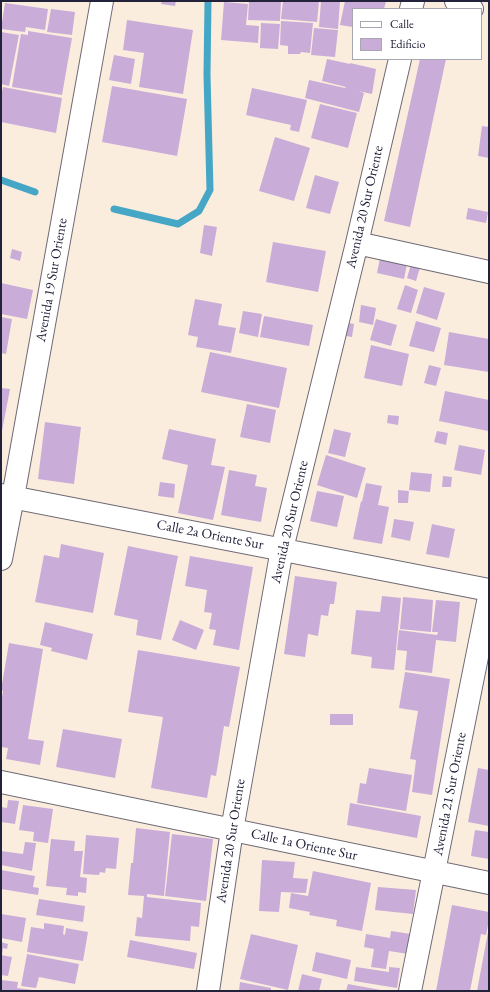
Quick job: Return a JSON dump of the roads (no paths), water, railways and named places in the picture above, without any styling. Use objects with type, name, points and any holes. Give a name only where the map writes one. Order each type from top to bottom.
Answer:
[{"type":"street","name":"Avenida 19 Sur Oriente","points":[[1,559],[7,496],[102,1]]},
{"type":"street","points":[[456,1],[470,8]]},
{"type":"street","name":"Avenida 20 Sur Oriente","points":[[208,991],[232,830],[282,549],[358,243],[400,60]]},
{"type":"street","points":[[358,243],[489,272]]},
{"type":"street","name":"Calle 2a Oriente Sur","points":[[7,496],[489,590]]},
{"type":"street","name":"Avenida 21 Sur Oriente","points":[[410,991],[489,597]]},
{"type":"street","name":"Calle 1a Oriente Sur","points":[[1,782],[489,883]]},
{"type":"waterway","points":[[114,209],[178,224],[199,211],[210,190],[207,75],[208,1]]},
{"type":"waterway","points":[[1,180],[35,192]]}]
